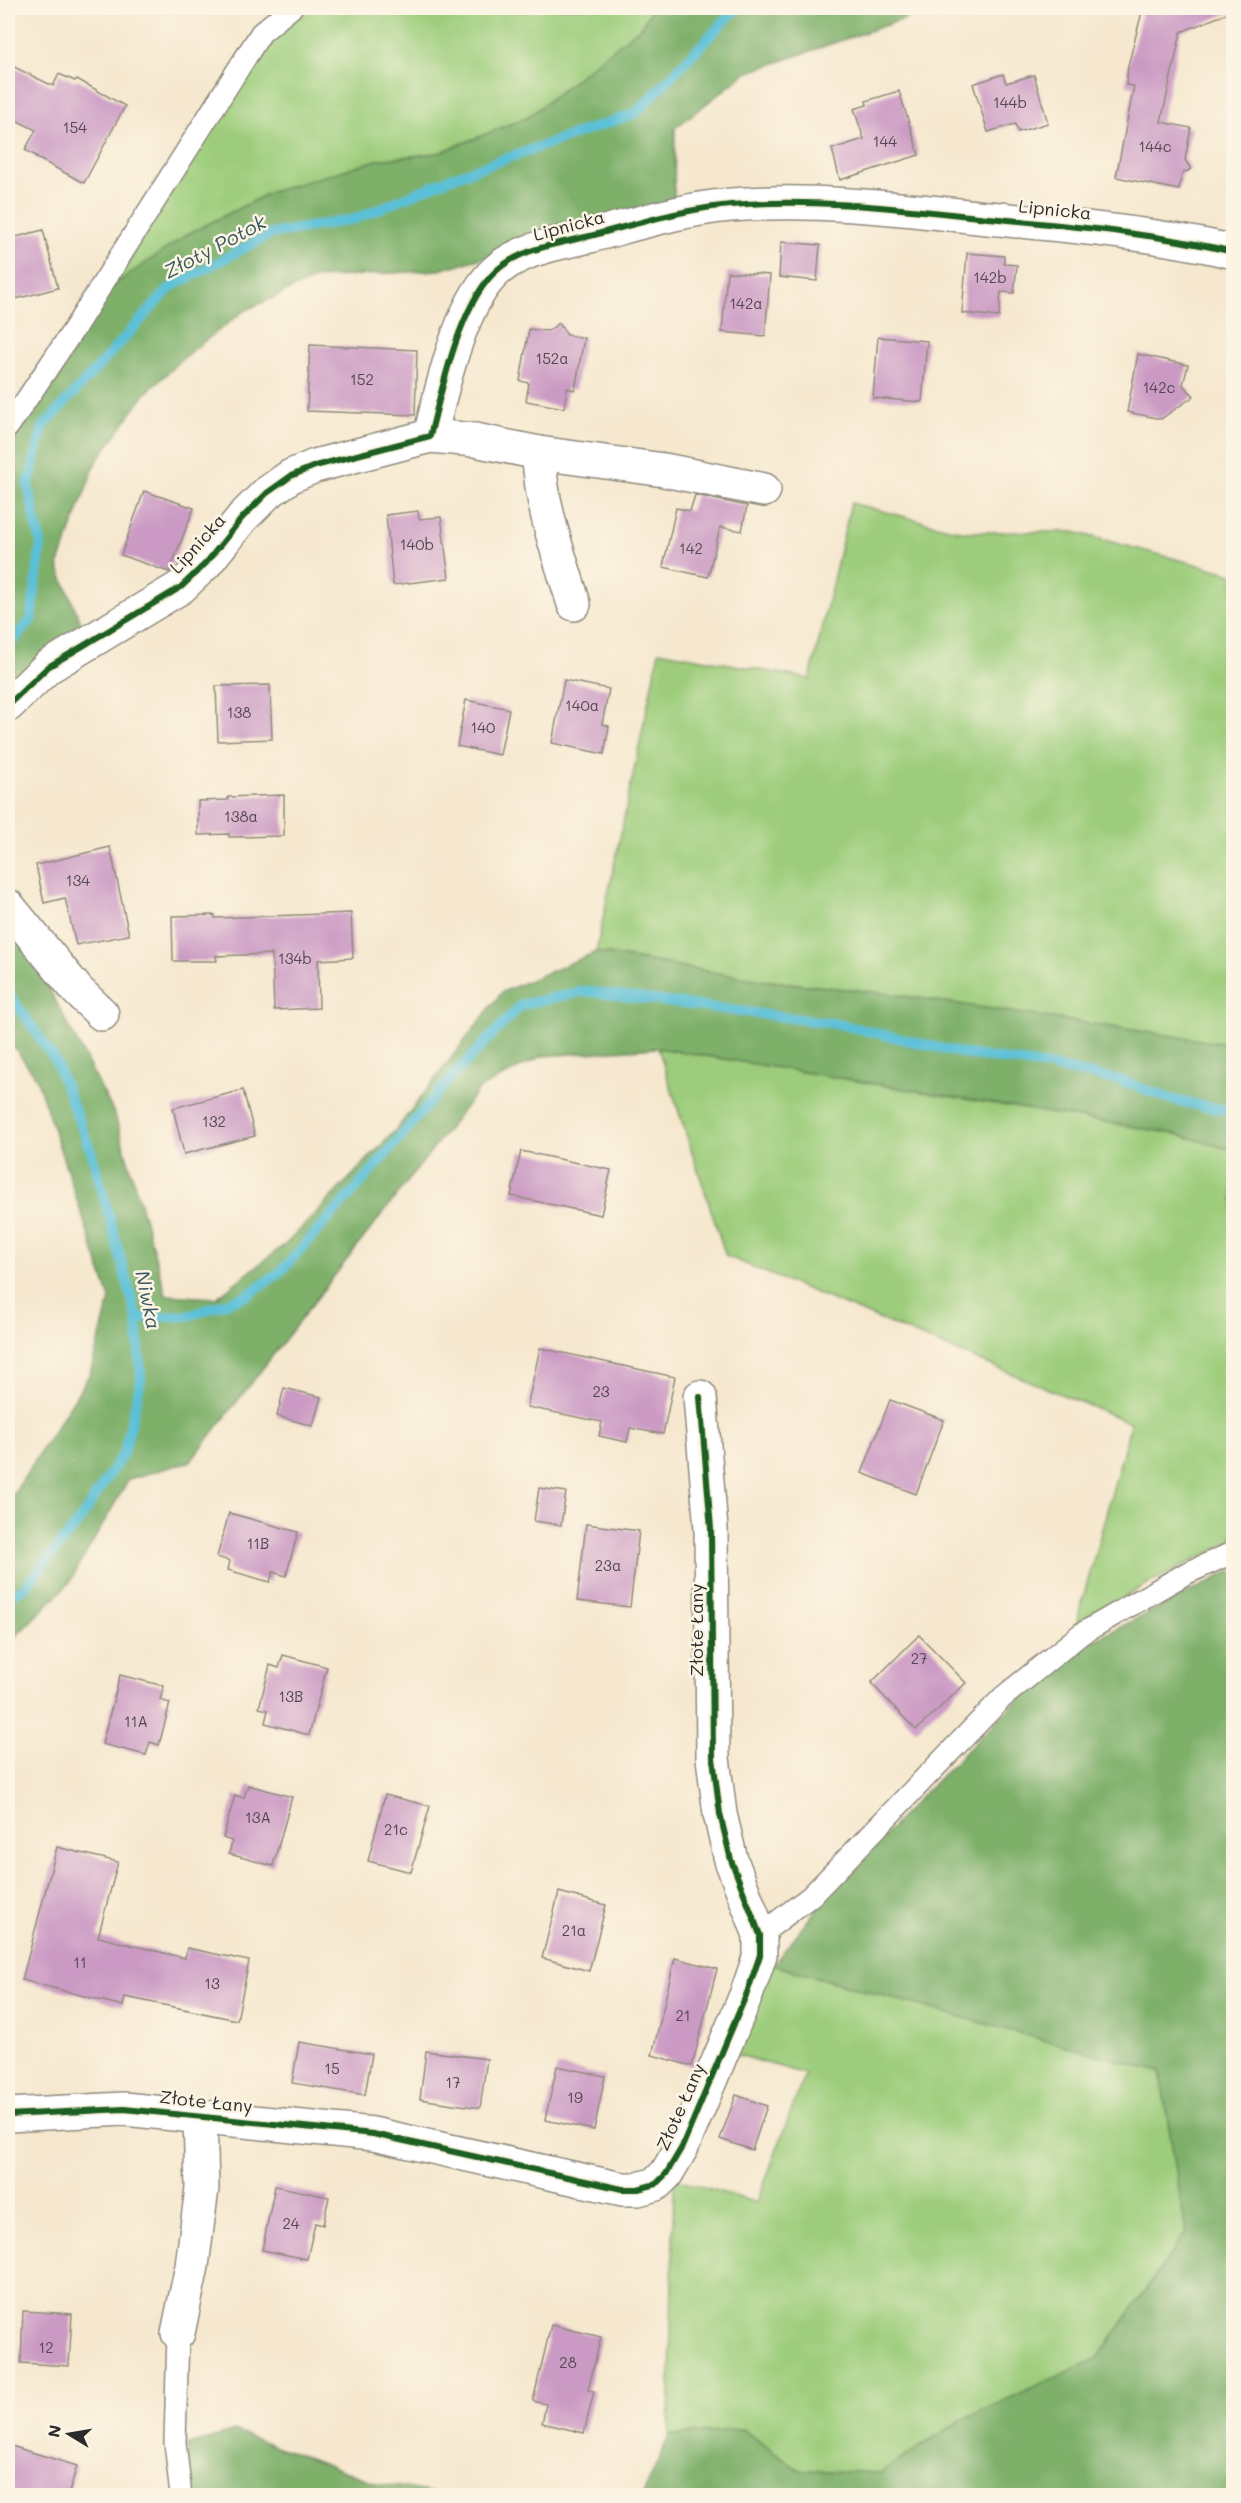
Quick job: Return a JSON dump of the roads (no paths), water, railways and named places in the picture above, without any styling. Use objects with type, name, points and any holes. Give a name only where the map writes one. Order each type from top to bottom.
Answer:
[{"type":"street","name":"Lipnicka","points":[[430,436],[445,379],[467,316],[491,276],[503,265],[516,257],[546,247],[689,211],[730,205],[850,204],[1138,233],[1233,252]]},
{"type":"street","name":"Lipnicka","points":[[8,705],[48,667],[181,587],[206,563],[267,493],[291,476],[315,465],[430,436],[475,440],[539,453],[664,470],[764,490]]},
{"type":"street","points":[[539,453],[539,481],[546,515],[574,604]]},
{"type":"street","points":[[8,906],[78,992],[102,1014]]},
{"type":"street","name":"Złote Łany","points":[[8,2115],[124,2109],[373,2133],[622,2189],[638,2189],[656,2184],[666,2174],[682,2146],[747,1993],[760,1955],[760,1935],[730,1860],[720,1814],[712,1758],[711,1528],[700,1397]]},
{"type":"street","name":"Złote Łany","points":[[178,2333],[192,2266],[202,2188],[200,2116]]},
{"type":"lane","points":[[8,427],[75,329],[261,33],[291,8]]},
{"type":"lane","points":[[760,1935],[811,1896],[1003,1697],[1072,1641],[1136,1600],[1233,1552]]},
{"type":"lane","points":[[178,2333],[175,2442],[181,2496]]},
{"type":"waterway","name":"Złoty Potok","points":[[8,647],[31,620],[41,544],[28,486],[43,427],[171,287],[271,234],[355,219],[456,176],[636,113],[737,8]]},
{"type":"waterway","points":[[137,1318],[188,1316],[246,1296],[279,1273],[363,1181],[448,1081],[521,1005],[584,991],[838,1024],[966,1054],[1119,1080],[1173,1100],[1234,1112]]},
{"type":"waterway","name":"Niwka","points":[[8,992],[55,1060],[92,1154],[137,1318],[141,1380],[124,1452],[80,1520],[25,1587],[8,1597]]}]
